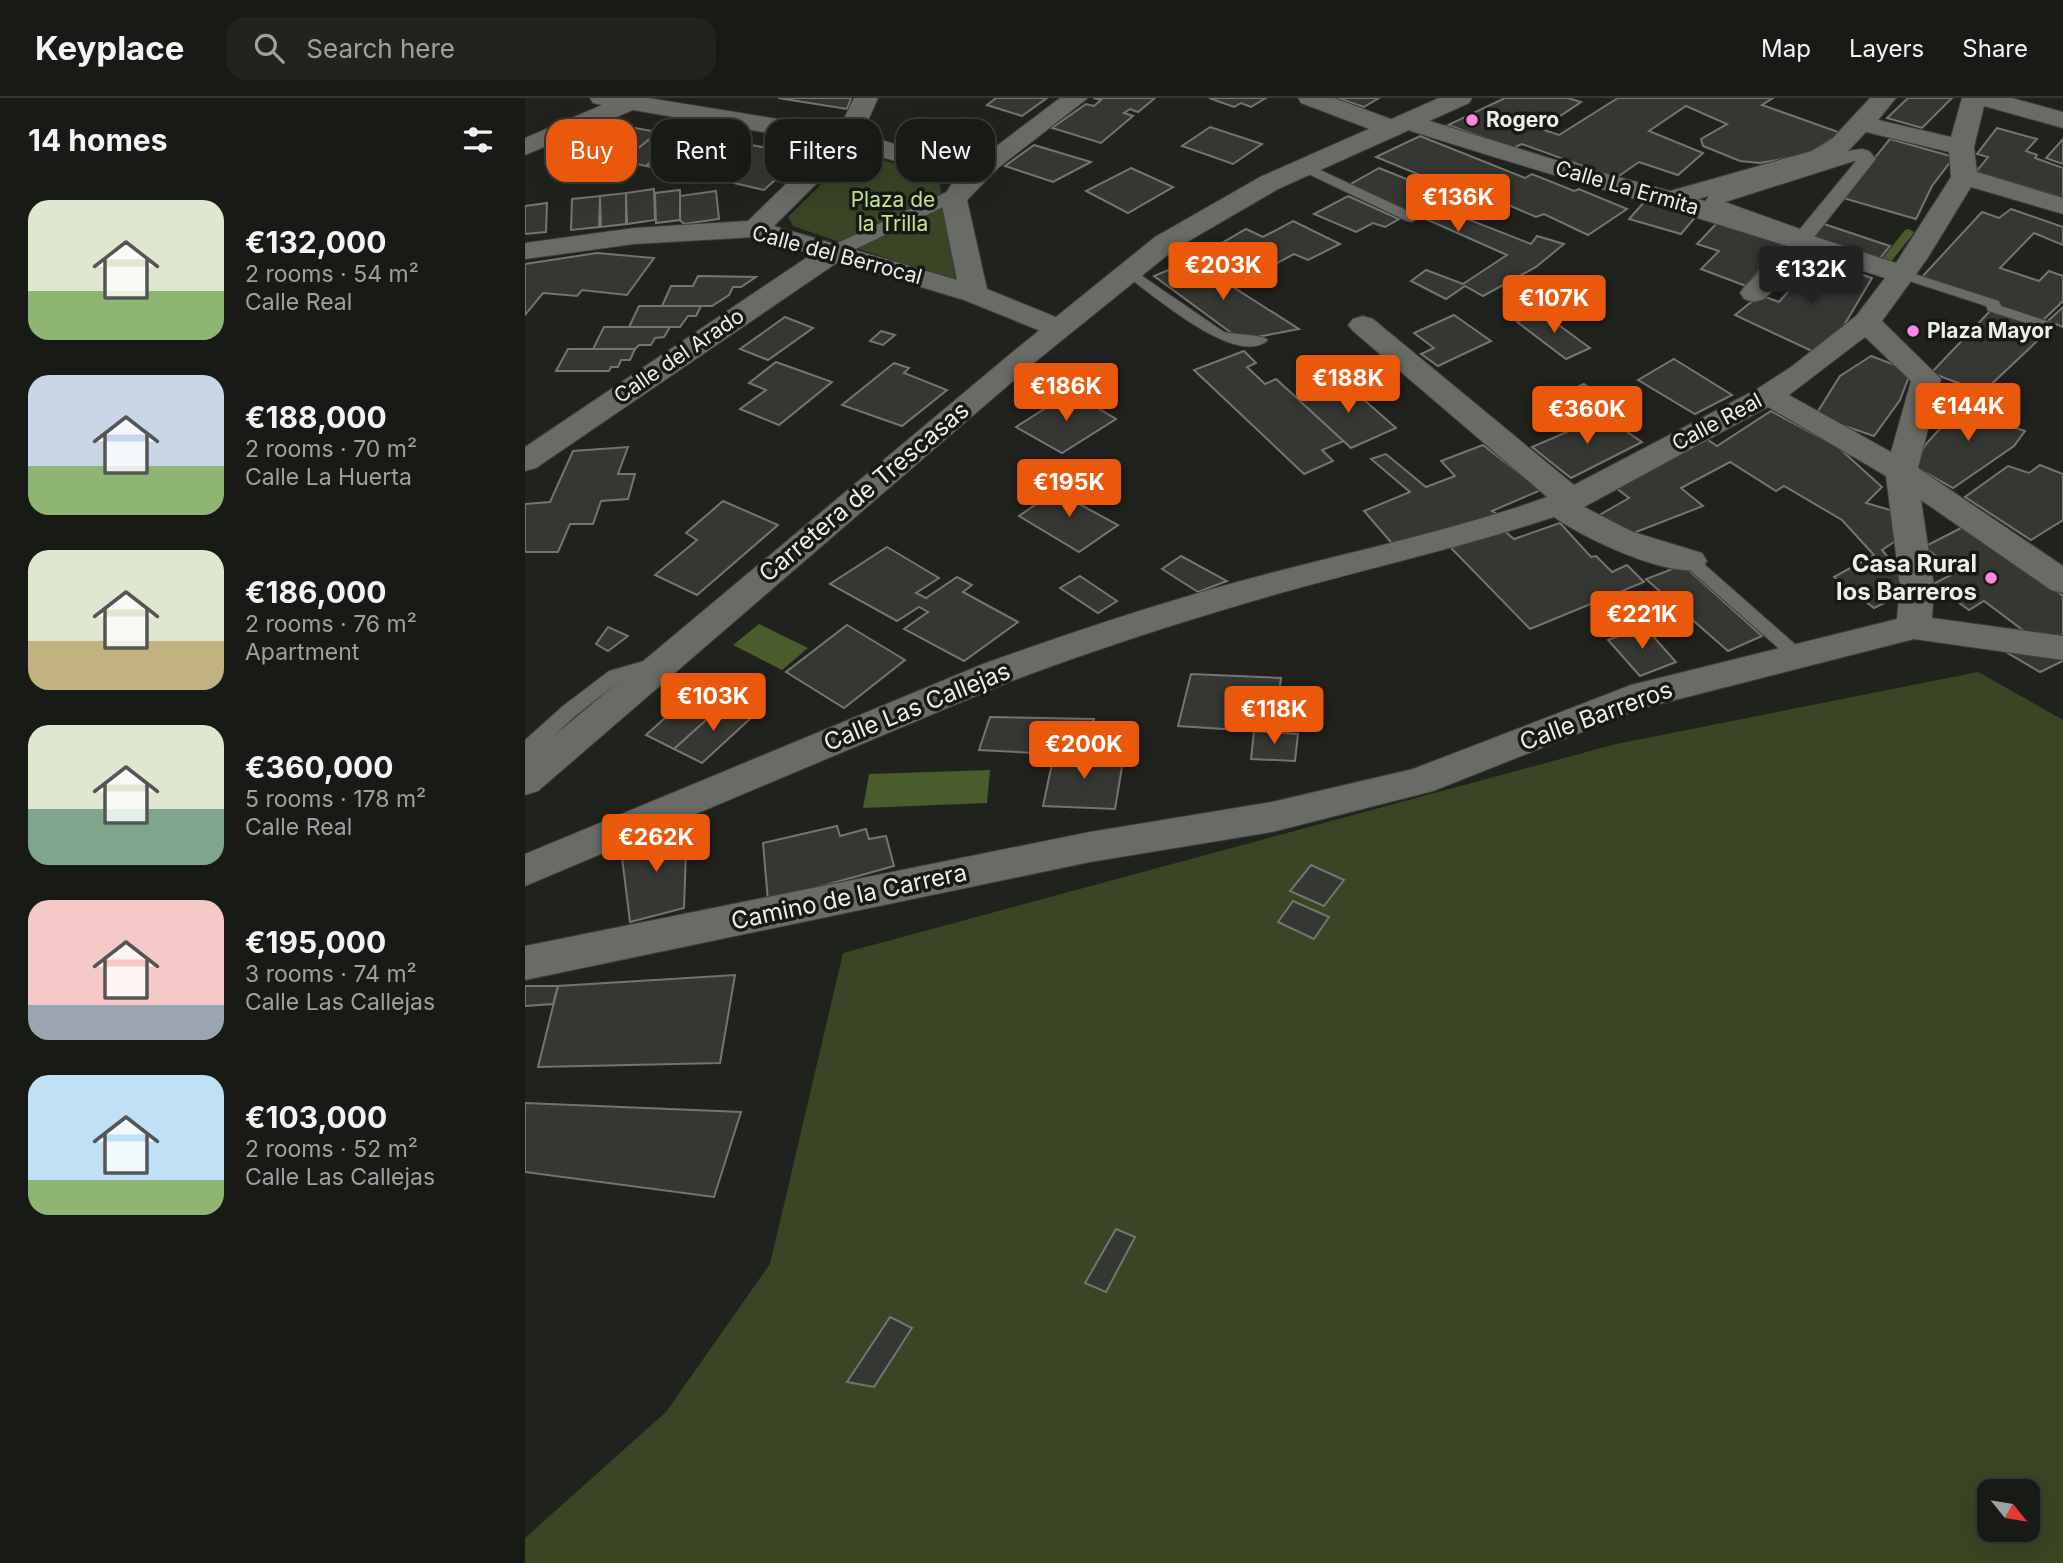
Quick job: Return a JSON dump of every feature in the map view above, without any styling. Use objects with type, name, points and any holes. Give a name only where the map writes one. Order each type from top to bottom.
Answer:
[{"type":"street","points":[[602,98],[636,100],[765,123]]},
{"type":"street","points":[[856,119],[866,98]]},
{"type":"street","points":[[834,252],[963,185],[1076,98]]},
{"type":"street","name":"Calle La Ermita","points":[[1310,98],[1374,120],[1670,199],[1805,240],[1902,274]]},
{"type":"street","name":"Carretera de Trescasas","points":[[525,781],[1058,328],[1129,271],[1200,221],[1269,183],[1459,98]]},
{"type":"street","points":[[1670,199],[1821,156],[1841,144],[1884,98]]},
{"type":"street","name":"Calle Real","points":[[1320,572],[1479,530],[1564,502],[1768,395],[1802,373],[1866,322],[1902,274],[1963,162],[1973,98]]},
{"type":"street","points":[[1984,98],[2024,103],[2063,120]]},
{"type":"street","points":[[525,147],[636,100]]},
{"type":"street","points":[[1860,124],[1963,162],[2063,206]]},
{"type":"street","points":[[882,152],[963,185]]},
{"type":"street","points":[[1754,293],[1805,240],[1867,159],[1862,155],[1853,155],[1717,198],[1715,202],[1719,207],[1805,240]]},
{"type":"street","points":[[756,229],[803,182]]},
{"type":"street","points":[[963,185],[954,200],[974,294]]},
{"type":"street","name":"Calle del Berrocal","points":[[525,251],[634,236],[756,229],[974,294],[1058,328]]},
{"type":"street","name":"Calle del Arado","points":[[525,461],[834,252]]},
{"type":"street","points":[[1866,322],[1926,379],[1901,471],[1917,586],[1914,627]]},
{"type":"street","points":[[1363,325],[1564,502],[1611,538],[1690,561]]},
{"type":"street","points":[[1768,395],[1901,471],[2063,582]]},
{"type":"street","name":"Calle Las Callejas","points":[[525,871],[996,673],[1066,647],[1320,572]]},
{"type":"street","name":"Calle Barreros","points":[[1173,831],[1272,817],[1420,781],[1631,698],[1914,627],[2063,648]]},
{"type":"street","name":"Camino de la Carrera","points":[[525,964],[1173,831]]},
{"type":"lane","points":[[1305,167],[1412,218]]},
{"type":"lane","points":[[1129,271],[1219,335],[1241,341],[1261,340]]},
{"type":"lane","points":[[1902,274],[1994,304],[1993,308],[2048,326]]},
{"type":"lane","points":[[1690,561],[1798,656]]},
{"type":"lane","name":"Carretera de Trescasas","points":[[525,775],[530,751],[536,740],[606,681],[622,673],[666,662]]},
{"type":"green space","name":"Plaza de la Trilla","points":[[882,160],[896,164],[896,182],[939,182],[956,282],[793,226],[788,217],[824,182],[882,182]]},
{"type":"green space","points":[[1978,672],[2063,720],[2063,1563],[525,1563],[525,1538],[666,1412],[770,1264],[843,953],[1616,744]]},
{"type":"shaded area","points":[[759,624],[808,648],[782,670],[733,645]]},
{"type":"shaded area","points":[[990,770],[987,803],[863,808],[869,774]]},
{"type":"building","points":[[778,98],[851,98],[847,109]]},
{"type":"building","points":[[996,98],[1047,98],[1022,116],[987,105]]},
{"type":"building","points":[[1093,98],[1155,98],[1138,112],[1130,109],[1124,113],[1133,116],[1101,143],[1052,128],[1086,104],[1094,106],[1101,100]]},
{"type":"building","points":[[1209,98],[1266,98],[1251,107],[1241,103],[1234,107]]},
{"type":"building","points":[[1337,98],[1379,98],[1364,107]]},
{"type":"building","points":[[1505,98],[1568,98],[1581,102],[1541,129],[1559,135],[1618,98],[1773,98],[1762,105],[1841,133],[1806,155],[1760,163],[1740,161],[1703,146],[1701,139],[1727,124],[1686,106],[1649,131],[1703,153],[1678,175],[1639,162],[1616,178],[1522,144],[1512,148],[1448,125]]},
{"type":"building","points":[[1908,98],[1952,98],[1922,128],[1887,118]]},
{"type":"building","points":[[1210,127],[1262,144],[1233,164],[1182,146]]},
{"type":"building","points":[[637,128],[651,131],[651,138],[637,149]]},
{"type":"building","points":[[1997,128],[2037,139],[2026,151],[2037,155],[2035,158],[2063,168],[2063,198],[1976,172],[1988,157],[1977,154]]},
{"type":"building","points":[[1420,136],[1525,178],[1532,174],[1574,191],[1579,189],[1627,209],[1588,235],[1544,214],[1536,217],[1490,197],[1483,201],[1376,157]]},
{"type":"building","points":[[651,138],[651,162],[646,166],[637,164],[637,149]]},
{"type":"building","points":[[1890,139],[1954,157],[1932,186],[1916,219],[1843,198]]},
{"type":"building","points":[[2063,139],[2063,164],[2046,158]]},
{"type":"building","points":[[751,145],[765,147],[765,182],[773,182],[764,190],[729,182],[751,182]]},
{"type":"building","points":[[1034,145],[1091,162],[1053,182],[1005,166]]},
{"type":"building","points":[[1131,168],[1173,187],[1128,213],[1086,191]]},
{"type":"building","points":[[1379,168],[1466,203],[1452,213],[1531,244],[1537,236],[1564,244],[1536,267],[1483,296],[1465,286],[1446,299],[1411,281],[1426,270],[1463,284],[1507,255],[1349,185]]},
{"type":"building","points":[[654,189],[655,220],[627,224],[626,193]]},
{"type":"building","points":[[680,190],[680,220],[656,223],[655,193]]},
{"type":"building","points":[[716,191],[719,219],[684,224],[680,220],[680,196]]},
{"type":"building","points":[[626,193],[626,224],[601,227],[600,196]]},
{"type":"building","points":[[600,196],[599,227],[571,230],[572,199]]},
{"type":"building","points":[[1348,196],[1399,219],[1385,227],[1373,223],[1356,232],[1314,214]]},
{"type":"building","points":[[1646,200],[1697,215],[1681,234],[1629,219]]},
{"type":"building","points":[[547,203],[546,232],[525,234],[525,206]]},
{"type":"building","points":[[2011,209],[2063,227],[2063,245],[2034,233],[2000,268],[2039,281],[2049,271],[2063,276],[2063,301],[2042,321],[1921,278],[1982,212],[1999,218]]},
{"type":"building","points":[[1293,221],[1340,244],[1308,260],[1294,254],[1233,287],[1193,260],[1246,229],[1263,237]]},
{"type":"building","points":[[1718,222],[1784,243],[1746,286],[1701,269],[1719,251],[1697,244]]},
{"type":"building","points":[[1818,222],[1890,246],[1877,262],[1804,237]]},
{"type":"building","points":[[597,253],[654,258],[627,295],[582,290],[577,296],[543,293],[525,315],[525,264]]},
{"type":"building","points":[[1817,259],[1872,278],[1843,327],[1814,352],[1735,315],[1760,295],[1779,302]]},
{"type":"building","points":[[1193,260],[1299,329],[1241,340],[1154,276]]},
{"type":"building","points":[[698,276],[756,277],[741,287],[733,287],[729,295],[712,306],[662,306],[671,286],[693,286]]},
{"type":"building","points":[[639,306],[701,306],[696,316],[688,316],[680,327],[629,327]]},
{"type":"building","points":[[2063,307],[2063,327],[2048,321]]},
{"type":"building","points":[[1991,310],[2049,330],[1983,392],[1931,373]]},
{"type":"building","points":[[1541,312],[1590,348],[1566,359],[1517,322]]},
{"type":"building","points":[[1454,315],[1491,341],[1438,366],[1421,354],[1434,348],[1414,333]]},
{"type":"building","points":[[785,317],[813,328],[768,360],[740,349]]},
{"type":"building","points":[[604,327],[670,327],[664,337],[655,338],[651,345],[639,345],[635,349],[593,349]]},
{"type":"building","points":[[881,331],[895,335],[883,345],[870,341]]},
{"type":"building","points":[[568,349],[635,349],[630,360],[621,360],[618,367],[611,367],[609,371],[556,371]]},
{"type":"building","points":[[1244,351],[1256,363],[1247,367],[1265,384],[1276,379],[1344,441],[1322,450],[1333,461],[1304,474],[1194,370]]},
{"type":"building","points":[[1871,356],[1911,371],[1900,400],[1874,436],[1815,416],[1840,376]]},
{"type":"building","points":[[1674,359],[1732,395],[1695,414],[1638,380]]},
{"type":"building","points":[[776,362],[832,382],[779,425],[740,409],[766,390],[749,383]]},
{"type":"building","points":[[894,363],[909,368],[904,373],[947,390],[902,426],[842,405]]},
{"type":"building","points":[[1345,383],[1396,428],[1351,448],[1300,401]]},
{"type":"building","points":[[1584,384],[1614,406],[1579,424],[1548,401]]},
{"type":"building","points":[[1071,392],[1116,419],[1062,453],[1016,427]]},
{"type":"building","points":[[1966,400],[2016,417],[2007,425],[2025,431],[2014,446],[1953,488],[1914,466],[1926,444]]},
{"type":"building","points":[[1771,411],[1838,447],[1882,487],[1866,503],[1897,512],[1897,540],[1882,550],[1902,574],[1905,593],[1874,608],[1834,577],[1874,555],[1842,520],[1784,486],[1776,491],[1730,462],[1681,488],[1703,506],[1623,537],[1596,517],[1629,498],[1612,485],[1705,438],[1717,446]]},
{"type":"building","points":[[1604,416],[1642,442],[1571,478],[1532,447]]},
{"type":"building","points":[[1483,445],[1541,490],[1492,511],[1501,517],[1396,548],[1364,511],[1410,492],[1371,459],[1386,454],[1426,487],[1455,476],[1441,461]]},
{"type":"building","points":[[628,447],[618,474],[635,474],[628,499],[601,501],[593,524],[570,524],[558,552],[525,552],[525,504],[550,502],[573,451]]},
{"type":"building","points":[[2040,465],[2063,474],[2063,520],[2031,540],[1965,497],[2008,466],[2029,473]]},
{"type":"building","points":[[1065,484],[1090,498],[1081,505],[1118,525],[1079,552],[1019,516]]},
{"type":"building","points":[[723,501],[778,525],[697,595],[655,575],[697,540],[686,533]]},
{"type":"building","points":[[1560,523],[1591,557],[1596,556],[1612,572],[1627,565],[1644,582],[1530,629],[1451,548],[1503,530],[1514,539]]},
{"type":"building","name":"Casa Rural los Barreros","points":[[1965,526],[2063,596],[2063,640],[2032,637],[1984,601],[1969,610],[1933,584],[1957,572],[1924,547]]},
{"type":"building","points":[[887,547],[939,578],[916,593],[926,598],[957,577],[972,585],[963,592],[1018,622],[964,661],[904,629],[928,612],[919,607],[897,621],[830,584]]},
{"type":"building","points":[[1181,556],[1227,581],[1198,592],[1162,569]]},
{"type":"building","points":[[1683,565],[1762,636],[1728,651],[1646,579]]},
{"type":"building","points":[[1080,576],[1117,601],[1098,613],[1060,588]]},
{"type":"building","points":[[847,625],[905,660],[844,708],[786,672]]},
{"type":"building","points":[[1644,626],[1676,662],[1640,676],[1608,640]]},
{"type":"building","points":[[608,627],[628,636],[608,651],[596,644]]},
{"type":"building","points":[[2012,647],[2063,661],[2040,672],[2006,652]]},
{"type":"building","points":[[1191,674],[1281,678],[1273,732],[1178,726]]},
{"type":"building","points":[[696,690],[724,704],[674,749],[646,735]]},
{"type":"building","points":[[724,704],[752,717],[702,763],[674,749]]},
{"type":"building","points":[[990,717],[1094,719],[1085,755],[979,750]]},
{"type":"building","points":[[1254,731],[1298,734],[1295,761],[1251,759]]},
{"type":"building","points":[[1054,754],[1124,755],[1115,809],[1043,806]]},
{"type":"building","points":[[687,822],[684,908],[630,922],[621,849]]},
{"type":"building","points":[[837,826],[840,836],[866,829],[869,839],[886,836],[894,866],[768,901],[763,843]]},
{"type":"building","points":[[1311,865],[1344,880],[1324,906],[1290,891]]},
{"type":"building","points":[[1293,901],[1329,917],[1314,939],[1278,922]]},
{"type":"building","points":[[735,975],[720,1063],[538,1067],[558,986]]},
{"type":"building","points":[[525,986],[558,986],[553,1004],[525,1006]]},
{"type":"building","points":[[525,1103],[741,1112],[714,1197],[525,1172]]},
{"type":"building","points":[[1116,1229],[1135,1237],[1106,1292],[1085,1283]]},
{"type":"building","points":[[890,1317],[912,1328],[874,1387],[847,1382]]},
{"type":"waterway","points":[[1886,261],[1909,232]]},
{"type":"place","name":"Rogero","points":[[1472,120]]},
{"type":"place","name":"Plaza Mayor","points":[[1913,331]]},
{"type":"place","name":"Casa Rural los Barreros","points":[[1991,578]]}]
